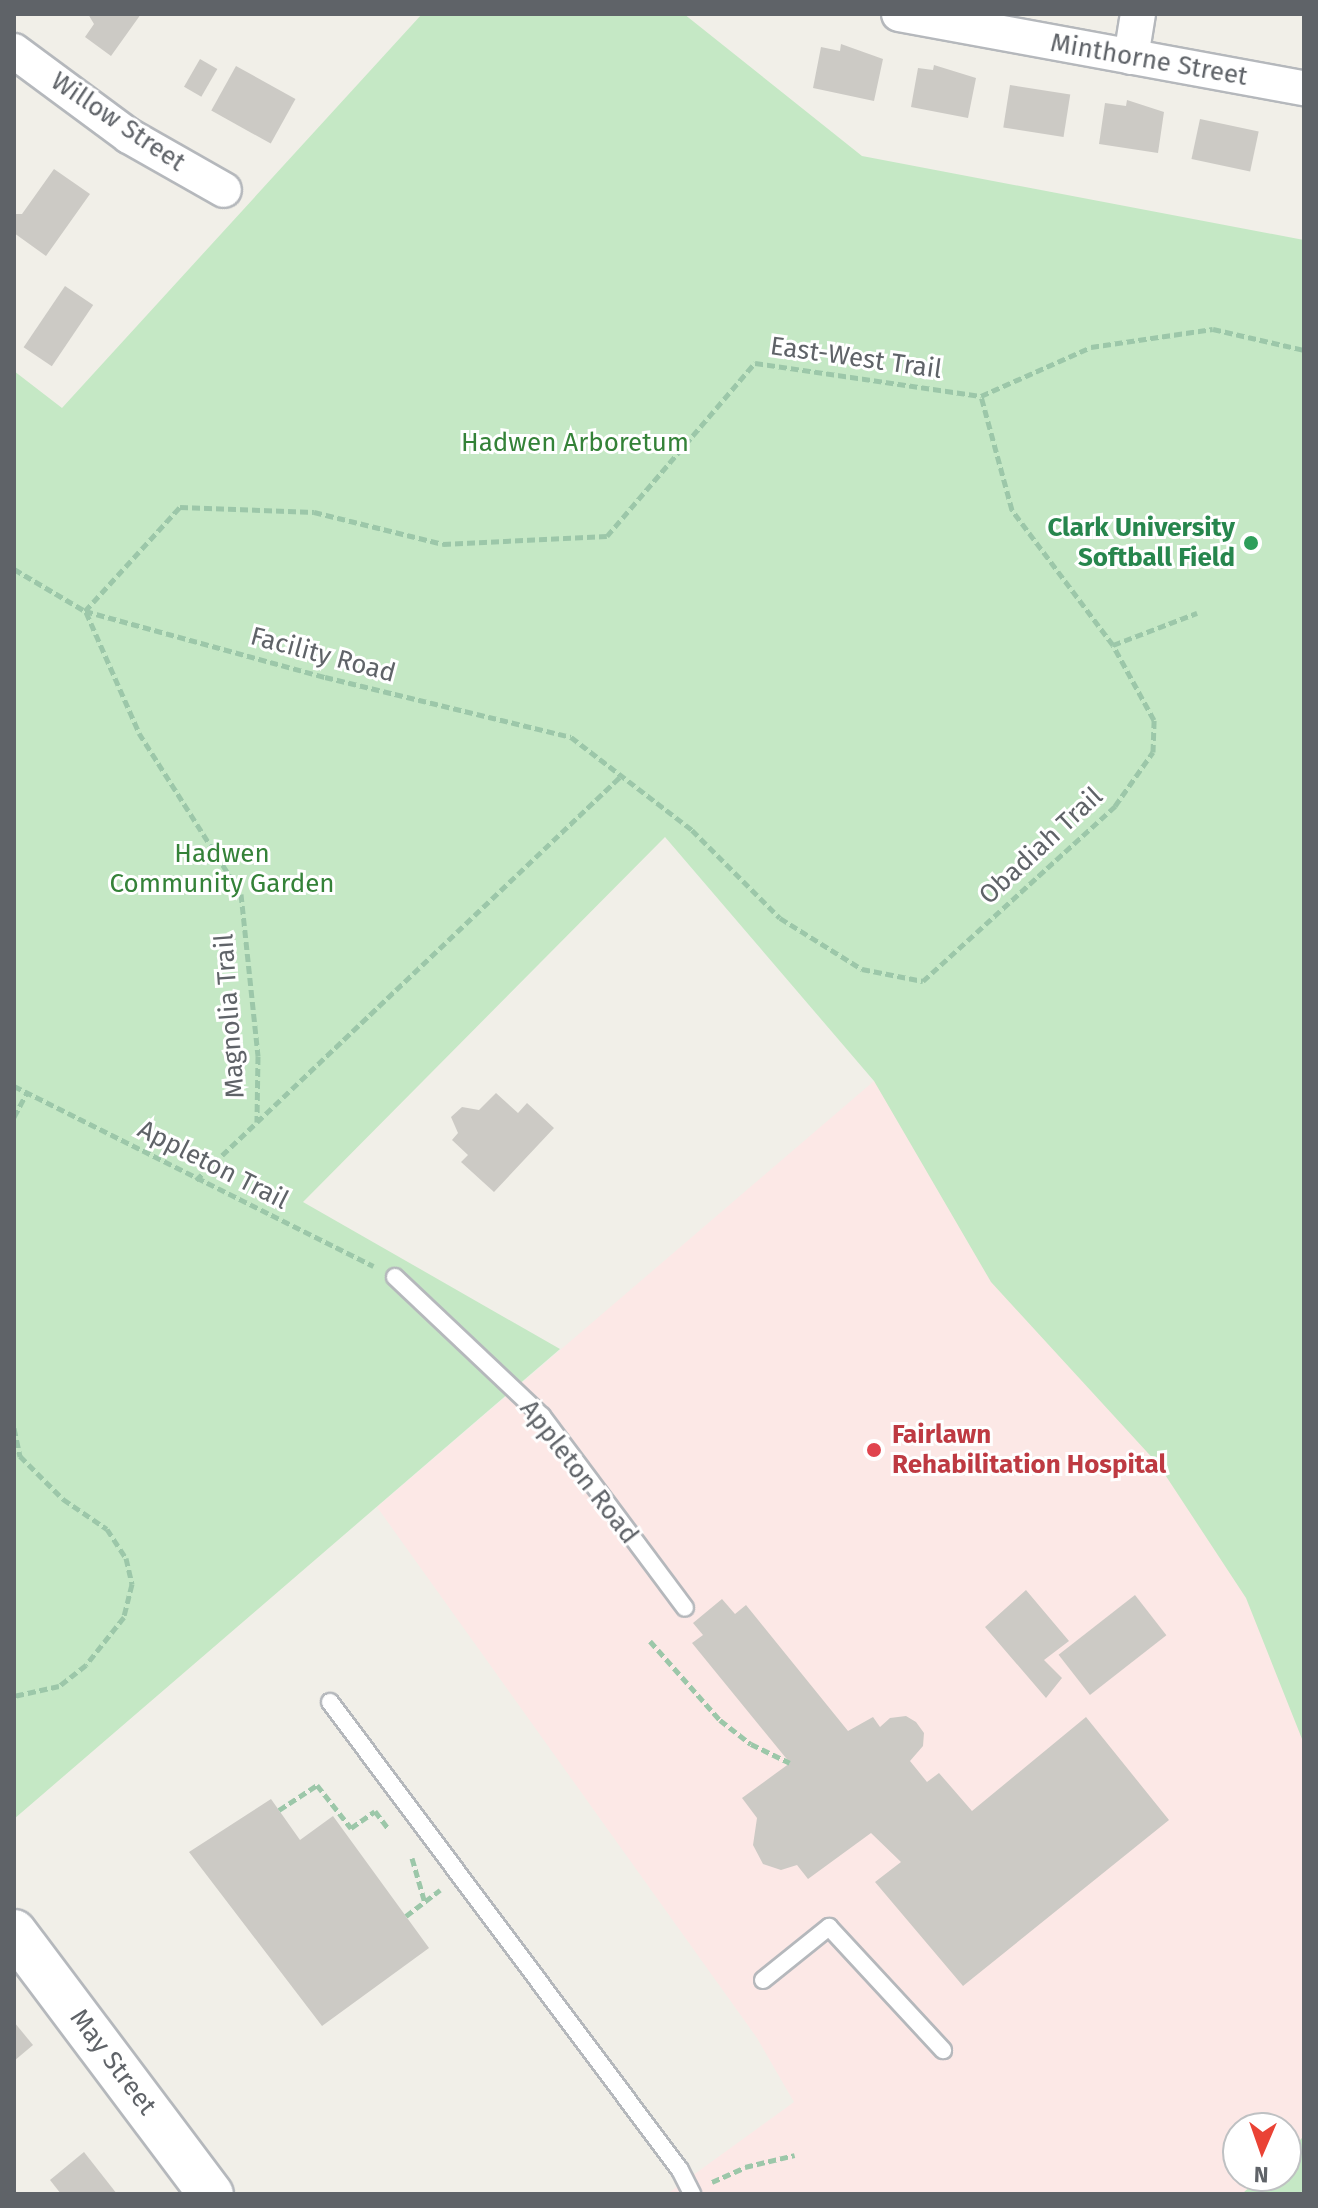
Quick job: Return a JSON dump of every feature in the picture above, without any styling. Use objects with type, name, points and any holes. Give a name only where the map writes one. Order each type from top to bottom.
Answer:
[{"type":"street","name":"Minthorne Street","points":[[899,14],[1304,88]]},
{"type":"street","points":[[1131,57],[1138,14]]},
{"type":"street","name":"Willow Street","points":[[14,51],[129,136],[224,190]]},
{"type":"street","name":"May Street","points":[[14,1932],[211,2194]]},
{"type":"lane","name":"Appleton Road","points":[[395,1277],[542,1416],[685,1608]]},
{"type":"lane","points":[[330,1702],[698,2190]]},
{"type":"lane","points":[[763,1980],[829,1927],[943,2050]]},
{"type":"path","points":[[981,396],[1091,347],[1213,329],[1304,350]]},
{"type":"path","name":"East-West Trail","points":[[85,611],[180,507],[314,512],[443,544],[607,536],[755,363],[981,396]]},
{"type":"path","name":"Obadiah Trail","points":[[621,776],[692,830],[780,918],[862,969],[923,981],[1115,806],[1153,752],[1154,720],[1113,645],[1012,510],[981,396]]},
{"type":"path","name":"Facility Road","points":[[14,569],[85,611],[325,677],[571,737],[621,776]]},
{"type":"path","name":"Magnolia Trail","points":[[85,611],[139,733],[241,894],[258,1056],[257,1122]]},
{"type":"path","points":[[1113,645],[1197,613]]},
{"type":"path","points":[[196,1180],[621,776]]},
{"type":"path","name":"Appleton Trail","points":[[14,1086],[196,1180],[395,1277]]},
{"type":"path","points":[[14,1117],[27,1093]]},
{"type":"path","points":[[14,1428],[20,1456],[63,1499],[107,1529],[126,1558],[132,1584],[124,1617],[86,1665],[59,1686],[14,1696]]},
{"type":"path","points":[[650,1641],[720,1720],[751,1744],[790,1763]]},
{"type":"path","points":[[279,1810],[317,1785],[351,1828],[375,1811],[394,1836]]},
{"type":"path","points":[[404,1848],[413,1860],[425,1903]]},
{"type":"path","points":[[406,1916],[460,1874]]},
{"type":"path","points":[[698,2190],[726,2173],[795,2155]]},
{"type":"shaded area","name":"Fairlawn Rehabilitation Hospital","points":[[1304,812],[1304,2194],[667,2194],[794,2102],[757,2038],[377,1507],[874,1081]]},
{"type":"green space","name":"Hadwen Arboretum","points":[[422,14],[684,14],[862,156],[1304,240],[1304,1744],[1246,1598],[1158,1464],[991,1282],[874,1081],[665,837],[303,1202],[560,1349],[14,1819],[14,371],[62,408]]},
{"type":"green space","points":[[1304,2136],[1304,2194],[1242,2194],[1302,2192]]},
{"type":"building","points":[[88,14],[141,14],[111,56],[85,37],[94,24]]},
{"type":"building","points":[[841,44],[883,59],[874,101],[813,88],[821,47],[840,51]]},
{"type":"building","points":[[200,59],[217,69],[201,97],[184,87]]},
{"type":"building","points":[[934,65],[976,78],[968,118],[911,107],[918,68],[933,70]]},
{"type":"building","points":[[236,66],[295,99],[271,144],[211,111]]},
{"type":"building","points":[[1010,85],[1070,95],[1064,137],[1003,127]]},
{"type":"building","points":[[1127,100],[1164,112],[1158,153],[1099,144],[1105,103],[1126,106]]},
{"type":"building","points":[[1200,119],[1259,131],[1250,172],[1191,159]]},
{"type":"building","points":[[54,169],[90,194],[46,256],[14,233],[14,214],[22,214]]},
{"type":"building","points":[[65,286],[93,305],[52,366],[24,347]]},
{"type":"building","points":[[496,1093],[518,1113],[527,1103],[554,1128],[494,1192],[461,1162],[468,1155],[452,1140],[458,1133],[451,1117],[462,1107],[479,1110]]},
{"type":"building","points":[[1026,1590],[1069,1641],[1044,1660],[1062,1678],[1046,1698],[985,1627]]},
{"type":"building","points":[[1135,1595],[1166,1635],[1090,1695],[1059,1655]]},
{"type":"building","points":[[722,1599],[735,1614],[746,1605],[848,1731],[873,1717],[880,1727],[890,1718],[906,1716],[916,1722],[924,1733],[923,1746],[910,1761],[927,1782],[939,1773],[972,1811],[1086,1717],[1169,1820],[963,1986],[875,1882],[901,1862],[871,1833],[808,1879],[797,1865],[781,1870],[763,1864],[753,1845],[757,1818],[742,1798],[790,1763],[692,1643],[703,1635],[693,1623]]},
{"type":"building","points":[[271,1799],[300,1840],[333,1816],[429,1948],[322,2026],[189,1852]]},
{"type":"building","points":[[14,2022],[33,2045],[14,2061]]},
{"type":"building","points":[[84,2152],[117,2194],[61,2194],[50,2180]]},
{"type":"place","name":"Clark University Softball Field","points":[[1251,543]]},
{"type":"place","name":"Fairlawn Rehabilitation Hospital","points":[[874,1450]]},
{"type":"park label","name":"Hadwen Community Garden","points":[[222,869]]}]
